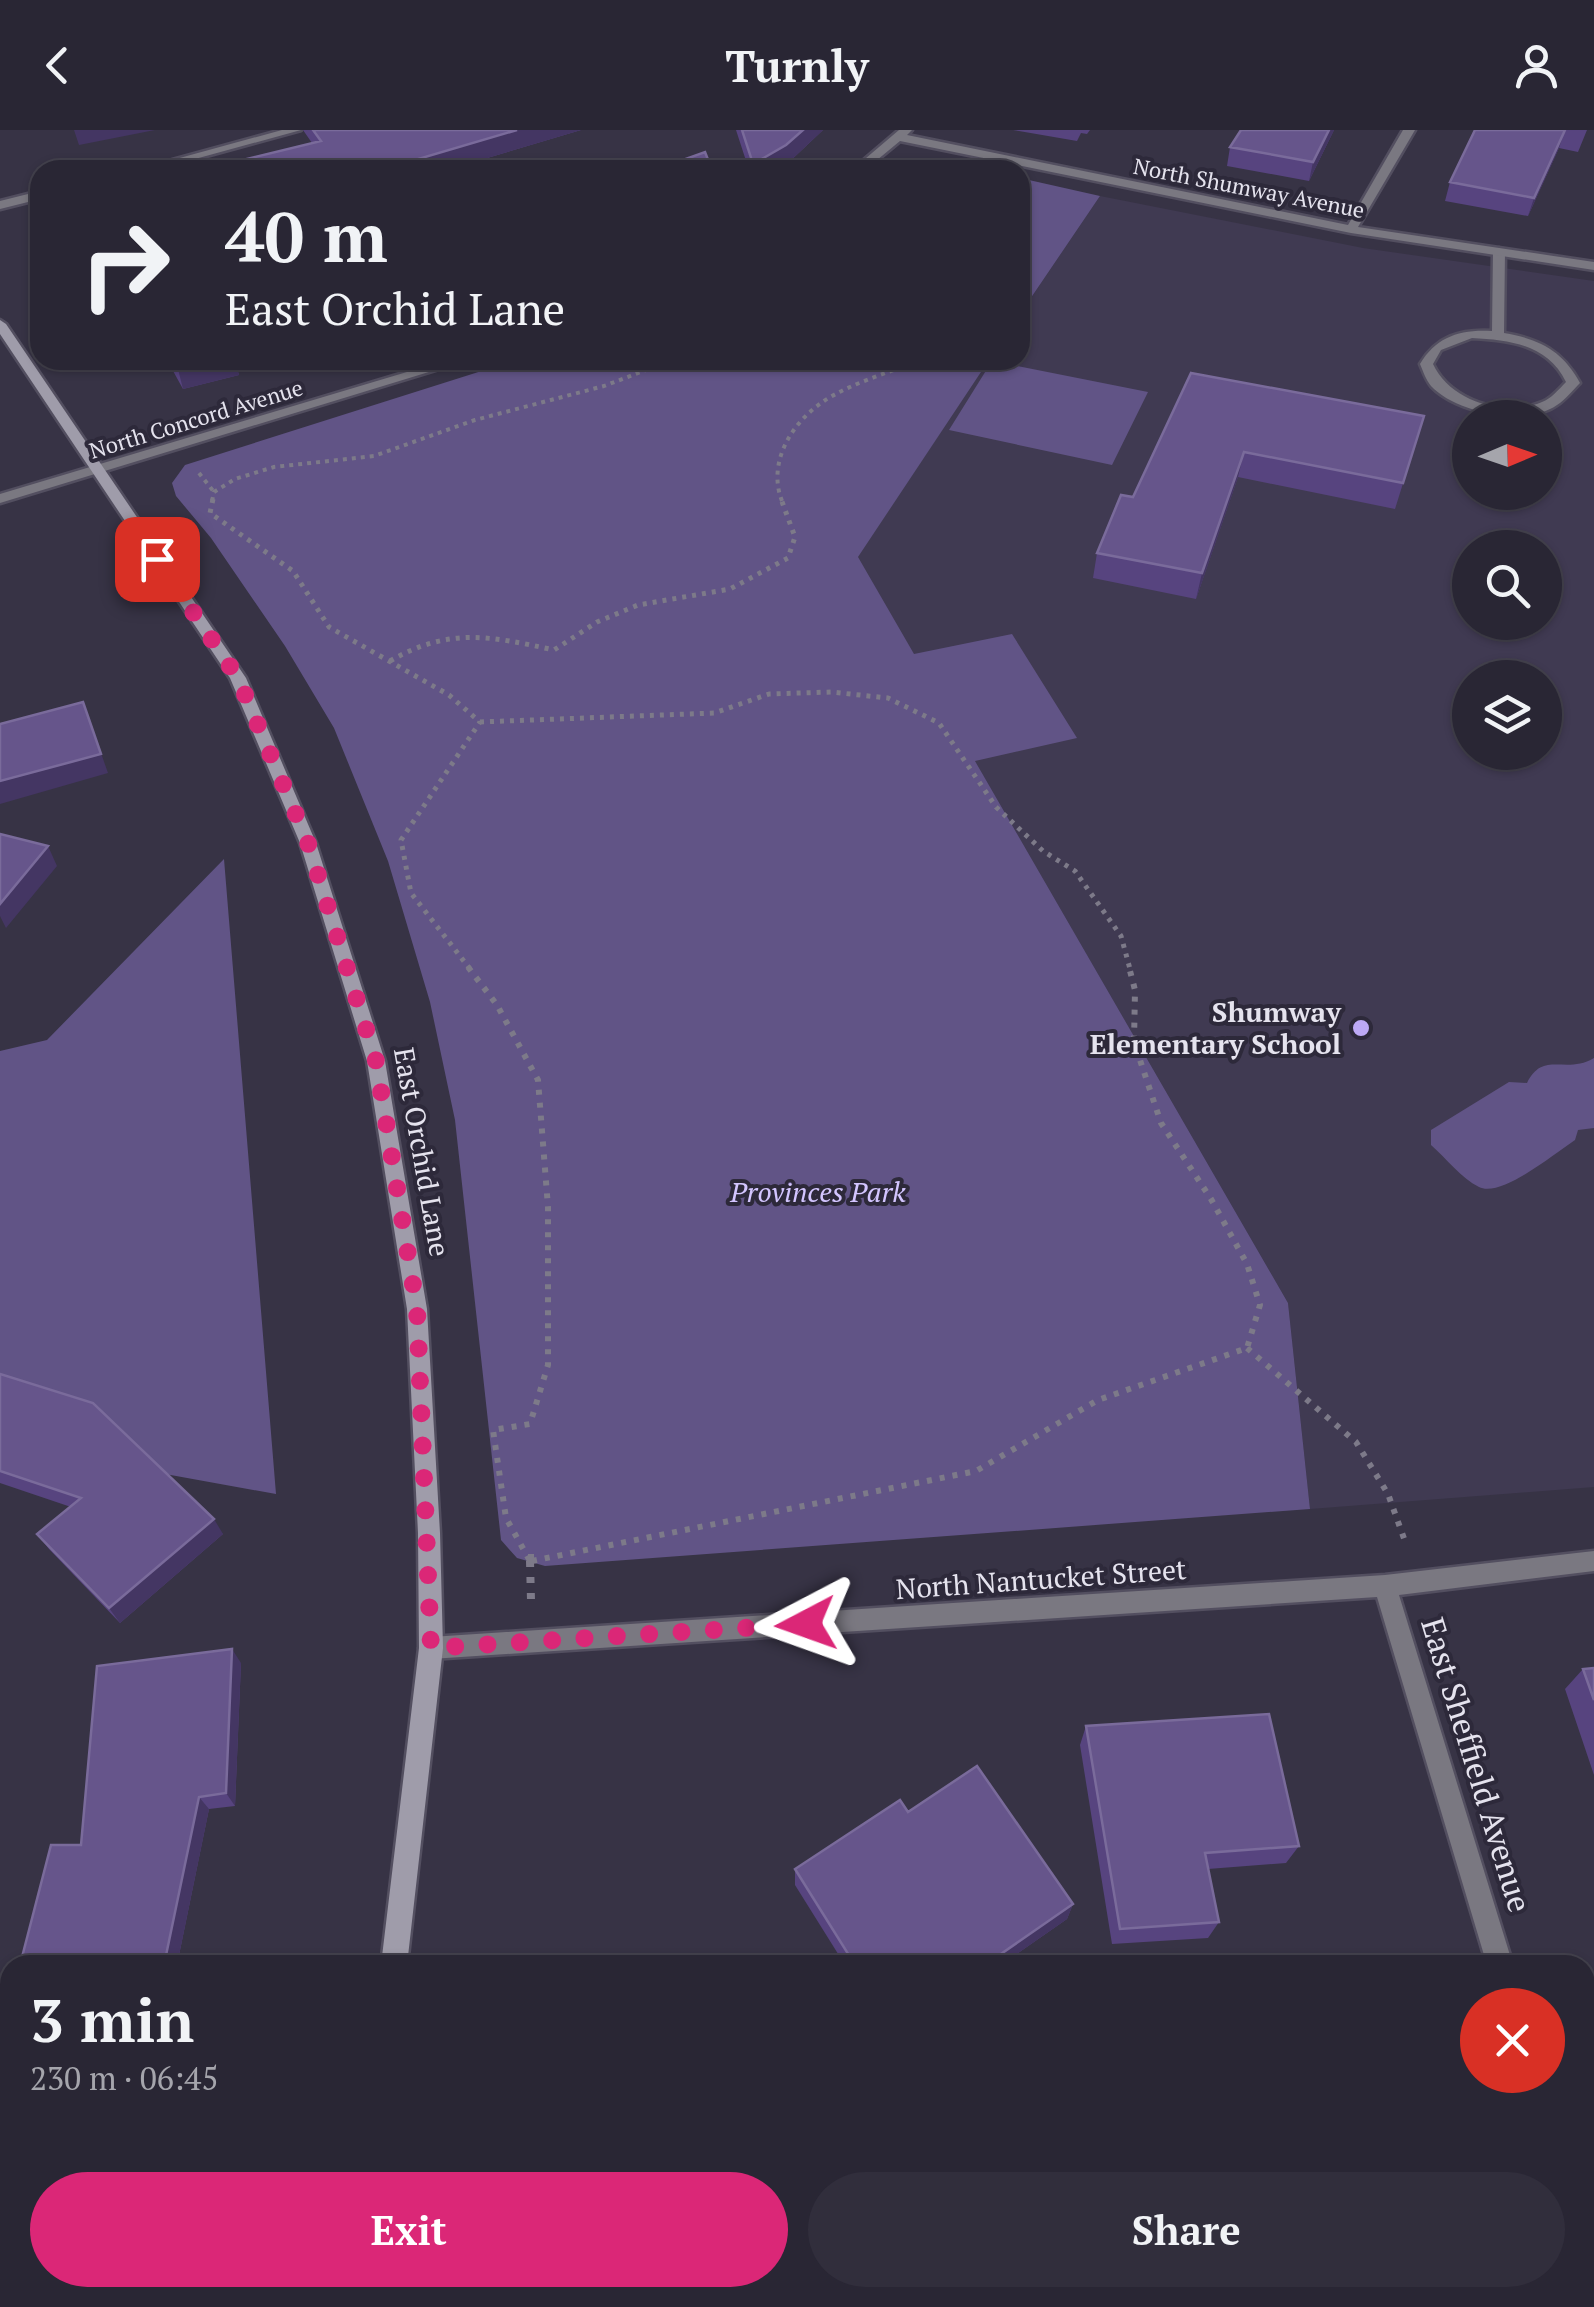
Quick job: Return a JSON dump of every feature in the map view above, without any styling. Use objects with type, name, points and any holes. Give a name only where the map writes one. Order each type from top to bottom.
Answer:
[{"type":"street","points":[[232,130],[244,144]]},
{"type":"street","points":[[181,160],[295,130]]},
{"type":"street","points":[[1350,228],[1409,130]]},
{"type":"street","points":[[870,160],[902,133]]},
{"type":"street","name":"North Shumway Avenue","points":[[902,133],[1029,160]]},
{"type":"street","name":"North Shumway Avenue","points":[[1030,160],[1350,228],[1594,266]]},
{"type":"street","points":[[0,205],[30,198]]},
{"type":"street","points":[[1498,335],[1500,252]]},
{"type":"street","name":"East Orchid Lane","points":[[0,324],[30,369]]},
{"type":"street","points":[[1471,334],[1498,335],[1549,351],[1567,367],[1573,383],[1564,398],[1543,408],[1514,412],[1486,409],[1440,390],[1427,376],[1424,362],[1432,349],[1471,334]]},
{"type":"street","name":"East Orchid Lane","points":[[31,370],[238,678],[308,843],[376,1061],[417,1309],[431,1648],[395,1955]]},
{"type":"street","name":"North Concord Avenue","points":[[0,499],[428,370]]},
{"type":"street","name":"North Nantucket Street","points":[[431,1648],[1385,1586],[1594,1562]]},
{"type":"street","name":"East Sheffield Avenue","points":[[1385,1586],[1497,1955]]},
{"type":"path","points":[[647,370],[586,394],[488,416],[370,457],[242,472],[214,492],[210,513],[292,570],[329,627],[450,695],[480,722],[714,714],[769,694],[832,692],[888,698],[939,724],[996,807],[1043,851],[1075,871],[1121,936],[1136,990],[1134,1042],[1161,1123],[1247,1264],[1260,1305],[1247,1348]]},
{"type":"path","points":[[390,661],[413,645],[464,634],[554,650],[596,622],[638,604],[730,588],[762,575],[788,558],[795,537],[778,492],[776,460],[792,434],[824,400],[894,370]]},
{"type":"path","points":[[480,722],[401,840],[412,893],[497,1006],[538,1080],[548,1208],[548,1365],[530,1424],[493,1430],[506,1518],[530,1561],[976,1471],[1098,1400],[1247,1348]]},
{"type":"path","points":[[1247,1348],[1356,1442],[1388,1494],[1418,1582]]},
{"type":"shaded area","name":"Shumway Elementary School","points":[[1100,196],[1363,248],[1594,281],[1594,1487],[1310,1509],[1288,1303],[857,557],[982,370],[1030,370],[1030,299]]},
{"type":"green space","points":[[1030,180],[1100,196],[1030,299]]},
{"type":"green space","points":[[1030,369],[1148,392],[1112,465],[949,430],[986,370]]},
{"type":"green space","name":"Provinces Park","points":[[484,370],[982,370],[858,557],[914,654],[1012,634],[1077,738],[975,761],[1288,1303],[1310,1509],[545,1566],[517,1558],[501,1540],[455,1120],[430,1002],[388,861],[334,728],[285,646],[211,538],[176,496],[172,483],[185,465]]},
{"type":"green space","points":[[224,859],[276,1494],[0,1444],[0,1051],[47,1040]]},
{"type":"green space","points":[[1594,1058],[1594,1128],[1578,1130],[1575,1140],[1514,1181],[1489,1189],[1479,1187],[1431,1145],[1431,1130],[1509,1082],[1527,1083],[1533,1073],[1548,1065],[1584,1063]]},
{"type":"building","points":[[313,130],[517,130],[415,160],[242,160],[321,141]]},
{"type":"building","points":[[742,130],[803,130],[786,145],[760,160],[752,160]]},
{"type":"building","points":[[1241,130],[1329,130],[1313,162],[1230,147]]},
{"type":"building","points":[[1475,130],[1565,130],[1534,198],[1450,182]]},
{"type":"building","points":[[705,152],[708,160],[683,160]]},
{"type":"building","points":[[1191,373],[1424,416],[1403,483],[1244,452],[1202,573],[1097,553],[1121,495],[1133,497]]},
{"type":"building","points":[[83,702],[101,754],[0,781],[0,724]]},
{"type":"building","points":[[0,834],[48,846],[0,904]]},
{"type":"building","points":[[0,1374],[93,1403],[214,1519],[109,1608],[37,1534],[81,1498],[0,1471]]},
{"type":"building","points":[[232,1649],[226,1793],[199,1797],[166,1955],[23,1955],[51,1845],[81,1845],[97,1666]]},
{"type":"building","points":[[1594,1668],[1594,1700],[1583,1669]]},
{"type":"building","points":[[1269,1714],[1299,1846],[1205,1853],[1219,1922],[1120,1929],[1086,1726]]},
{"type":"building","points":[[977,1766],[1073,1904],[999,1955],[849,1955],[795,1869],[900,1800],[908,1812]]},
{"type":"place","name":"Shumway Elementary School","points":[[1361,1028]]},
{"type":"route","points":[[157,559],[238,678],[308,843],[376,1061],[417,1309],[431,1648],[806,1624]]}]
